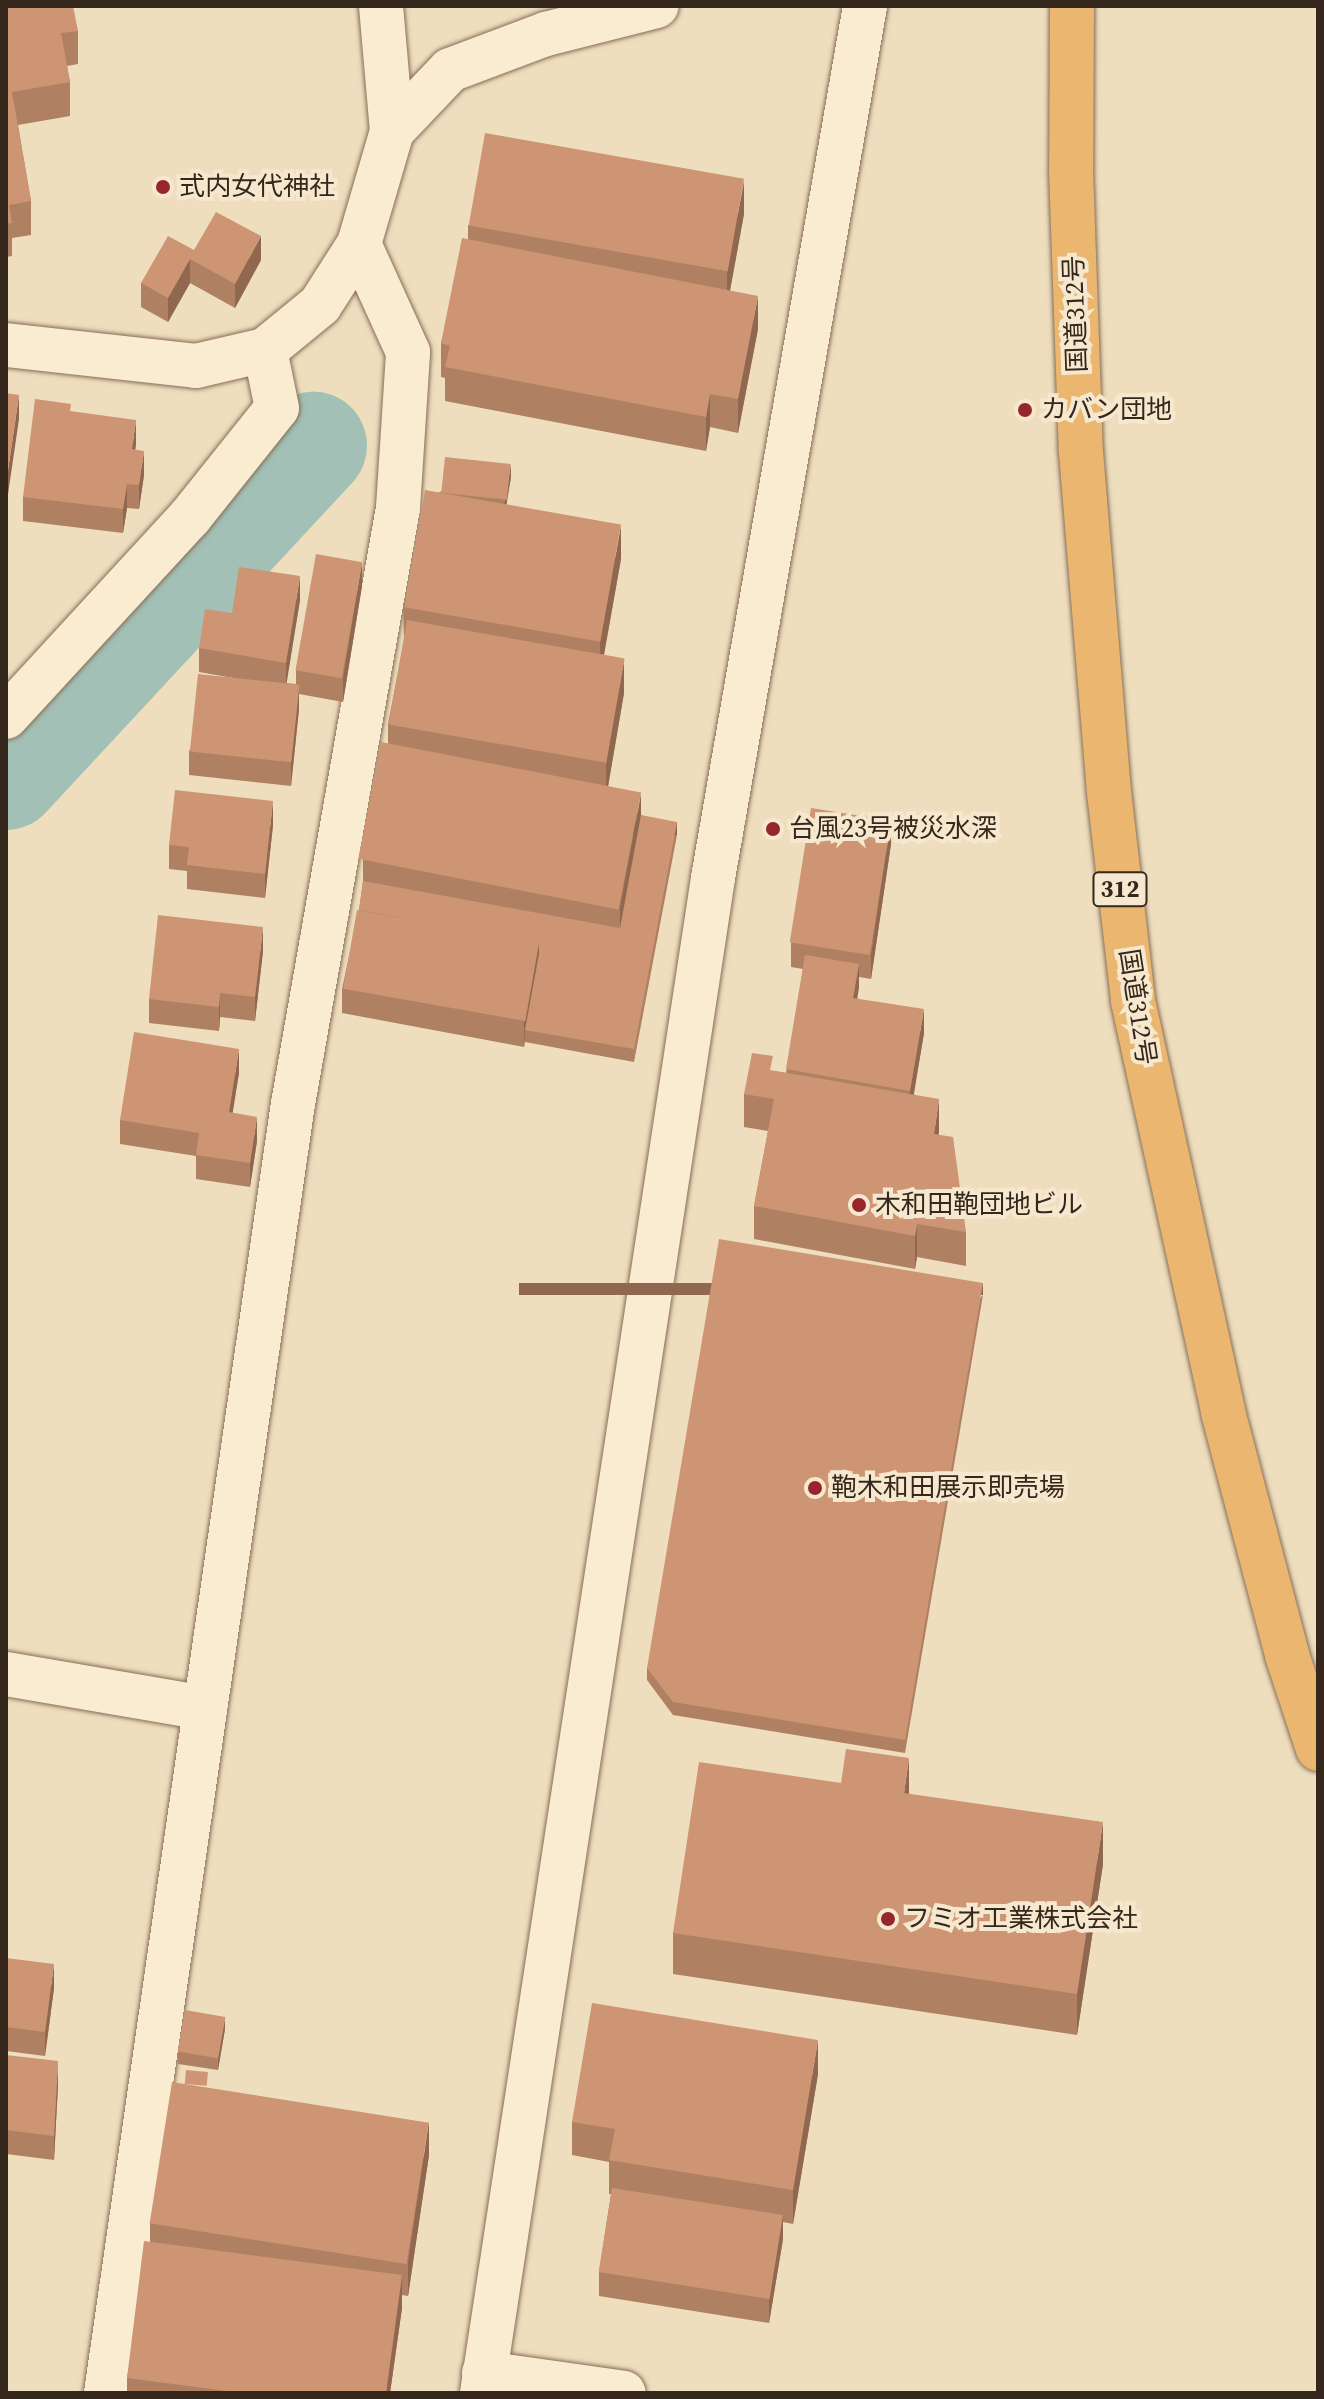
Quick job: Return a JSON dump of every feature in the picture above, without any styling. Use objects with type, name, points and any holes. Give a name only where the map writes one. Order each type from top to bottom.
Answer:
[{"type":"highway","name":"国道312号","points":[[1072,6],[1071,170],[1081,452],[1109,792],[1133,1001],[1223,1412],[1287,1655],[1318,1749]]},
{"type":"street","points":[[6,345],[196,366],[265,350],[320,305],[359,244],[392,131],[381,6]]},
{"type":"street","points":[[392,131],[450,70],[546,34],[657,6]]},
{"type":"street","points":[[624,2393],[483,2383],[713,878],[865,6]]},
{"type":"street","points":[[106,2393],[295,1089],[398,508],[408,352],[359,244]]},
{"type":"street","points":[[6,717],[190,517],[277,408],[265,350]]},
{"type":"street","points":[[6,1674],[205,1708]]},
{"type":"building","points":[[6,6],[73,6],[78,31],[61,33],[70,82],[12,92],[31,201],[9,205],[12,223],[6,224]]},
{"type":"building","points":[[485,133],[744,179],[728,271],[469,226]]},
{"type":"building","points":[[216,212],[261,236],[235,284],[190,259],[168,298],[141,283],[168,236],[194,250]]},
{"type":"building","points":[[462,238],[758,296],[738,399],[710,394],[706,417],[445,367],[450,346],[441,343]]},
{"type":"building","points":[[6,393],[19,395],[6,484]]},
{"type":"building","points":[[35,399],[71,404],[70,411],[136,420],[132,449],[144,451],[139,485],[127,484],[123,509],[23,497]]},
{"type":"building","points":[[445,457],[511,464],[507,500],[441,493]]},
{"type":"building","points":[[425,490],[621,525],[600,642],[404,607]]},
{"type":"building","points":[[316,554],[362,562],[342,678],[296,670]]},
{"type":"building","points":[[239,567],[300,576],[286,663],[199,648],[205,609],[232,613]]},
{"type":"building","points":[[407,620],[625,658],[606,763],[389,724]]},
{"type":"building","points":[[198,674],[299,685],[291,762],[190,752]]},
{"type":"building","points":[[381,742],[641,793],[618,909],[358,859]]},
{"type":"building","points":[[175,790],[273,801],[265,874],[187,865],[189,847],[169,845]]},
{"type":"building","points":[[811,808],[891,821],[870,955],[790,942]]},
{"type":"building","points":[[641,815],[677,822],[634,1049],[525,1030],[539,943],[359,910],[363,881],[620,928]]},
{"type":"building","points":[[357,910],[539,942],[525,1021],[343,989]]},
{"type":"building","points":[[158,915],[263,927],[255,997],[220,993],[219,1007],[149,999]]},
{"type":"building","points":[[805,955],[859,964],[853,998],[924,1009],[910,1091],[786,1069]]},
{"type":"building","points":[[134,1032],[239,1049],[229,1112],[257,1117],[250,1163],[196,1155],[199,1133],[120,1120]]},
{"type":"building","name":"木和田鞄団地ビル","points":[[752,1053],[773,1056],[770,1070],[939,1099],[934,1134],[953,1137],[966,1232],[917,1224],[915,1236],[754,1206],[774,1099],[744,1094]]},
{"type":"building","name":"鞄木和田展示即売場","points":[[719,1239],[983,1283],[905,1740],[673,1702],[647,1668]]},
{"type":"building","name":"フミオ工業株式会社","points":[[846,1749],[909,1758],[904,1793],[1103,1822],[1077,1994],[673,1933],[699,1762],[841,1783]]},
{"type":"building","points":[[6,1958],[54,1964],[45,2032],[6,2027]]},
{"type":"building","points":[[592,2003],[818,2040],[793,2190],[609,2160],[615,2129],[572,2122]]},
{"type":"building","points":[[185,2010],[225,2017],[218,2058],[178,2051]]},
{"type":"building","points":[[6,2055],[58,2061],[54,2136],[6,2130]]},
{"type":"building","points":[[186,2070],[208,2072],[207,2086],[185,2084]]},
{"type":"building","points":[[172,2082],[429,2123],[406,2264],[150,2223]]},
{"type":"building","points":[[612,2188],[783,2215],[770,2299],[599,2272]]},
{"type":"building","points":[[144,2241],[402,2275],[386,2393],[242,2393],[127,2378]]},
{"type":"waterway","points":[[6,776],[313,446]]},
{"type":"place","name":"式内女代神社","points":[[163,187]]},
{"type":"place","name":"カバン団地","points":[[1025,410]]},
{"type":"place","name":"台風23号被災水深","points":[[773,829]]},
{"type":"place","name":"木和田鞄団地ビル","points":[[859,1205]]},
{"type":"place","name":"鞄木和田展示即売場","points":[[815,1488]]},
{"type":"place","name":"フミオ工業株式会社","points":[[888,1919]]}]
